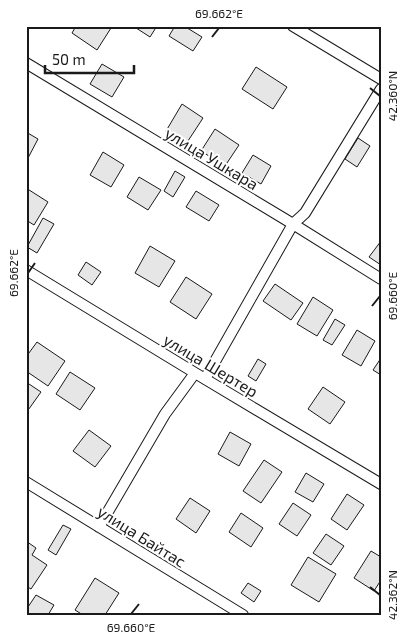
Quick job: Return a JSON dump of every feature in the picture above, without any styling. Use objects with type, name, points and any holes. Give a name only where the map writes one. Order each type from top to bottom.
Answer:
[{"type":"street","points":[[293,26],[381,79]]},
{"type":"street","name":"улица Ушкара","points":[[26,63],[294,224],[381,279]]},
{"type":"street","points":[[205,380],[294,224],[305,213],[381,89]]},
{"type":"street","name":"улица Шертер","points":[[26,270],[205,380],[381,484]]},
{"type":"street","points":[[99,527],[165,414],[195,373]]},
{"type":"street","name":"улица Байтас","points":[[26,482],[243,615]]},
{"type":"building","points":[[76,26],[108,26],[111,28],[97,50],[72,33]]},
{"type":"building","points":[[133,26],[157,26],[150,37]]},
{"type":"building","points":[[175,26],[184,26],[202,37],[193,51],[169,36]]},
{"type":"building","points":[[102,64],[124,77],[112,97],[90,84]]},
{"type":"building","points":[[256,67],[287,87],[273,109],[242,89]]},
{"type":"building","points":[[182,104],[203,118],[186,144],[166,131]]},
{"type":"building","points":[[215,129],[239,145],[225,166],[201,151]]},
{"type":"building","points":[[26,132],[38,139],[28,158],[26,157]]},
{"type":"building","points":[[358,138],[370,146],[357,167],[345,159]]},
{"type":"building","points":[[103,152],[124,165],[111,187],[90,175]]},
{"type":"building","points":[[253,155],[271,166],[261,184],[242,173]]},
{"type":"building","points":[[175,171],[185,177],[173,197],[164,191]]},
{"type":"building","points":[[139,177],[161,190],[148,210],[127,197]]},
{"type":"building","points":[[26,188],[48,202],[34,225],[26,220]]},
{"type":"building","points":[[196,191],[219,205],[209,221],[186,207]]},
{"type":"building","points":[[43,218],[54,224],[37,253],[27,247]]},
{"type":"building","points":[[381,241],[381,265],[369,257]]},
{"type":"building","points":[[150,246],[175,261],[159,287],[135,273]]},
{"type":"building","points":[[86,262],[101,272],[92,285],[78,275]]},
{"type":"building","points":[[186,277],[212,294],[196,319],[170,302]]},
{"type":"building","points":[[275,284],[303,303],[291,320],[263,301]]},
{"type":"building","points":[[313,297],[333,310],[317,336],[297,324]]},
{"type":"building","points":[[335,319],[345,325],[332,345],[323,340]]},
{"type":"building","points":[[357,330],[375,341],[361,366],[342,355]]},
{"type":"building","points":[[37,342],[65,361],[48,386],[26,371],[26,357]]},
{"type":"building","points":[[381,358],[381,375],[373,370]]},
{"type":"building","points":[[258,359],[266,364],[256,381],[248,376]]},
{"type":"building","points":[[70,372],[95,388],[80,410],[56,394]]},
{"type":"building","points":[[26,382],[41,392],[26,413]]},
{"type":"building","points":[[323,387],[345,402],[330,424],[308,409]]},
{"type":"building","points":[[89,430],[111,446],[95,467],[73,451]]},
{"type":"building","points":[[230,432],[251,444],[239,466],[218,454]]},
{"type":"building","points":[[264,460],[282,472],[261,503],[243,491]]},
{"type":"building","points":[[306,473],[324,484],[313,502],[295,492]]},
{"type":"building","points":[[347,494],[364,505],[347,530],[331,519]]},
{"type":"building","points":[[190,498],[210,511],[196,533],[176,519]]},
{"type":"building","points":[[293,503],[311,515],[297,536],[279,524]]},
{"type":"building","points":[[241,513],[263,528],[251,547],[229,532]]},
{"type":"building","points":[[63,525],[71,529],[56,555],[48,550]]},
{"type":"building","points":[[326,534],[344,546],[331,565],[313,553]]},
{"type":"building","points":[[26,541],[36,548],[32,555],[47,565],[31,589],[26,586]]},
{"type":"building","points":[[371,551],[381,557],[381,580],[374,591],[354,578]]},
{"type":"building","points":[[308,557],[336,574],[319,602],[291,585]]},
{"type":"building","points":[[95,578],[119,593],[105,615],[83,615],[75,610]]},
{"type":"building","points":[[248,583],[261,591],[254,602],[241,593]]},
{"type":"building","points":[[36,595],[54,605],[48,615],[26,615],[26,610]]}]
